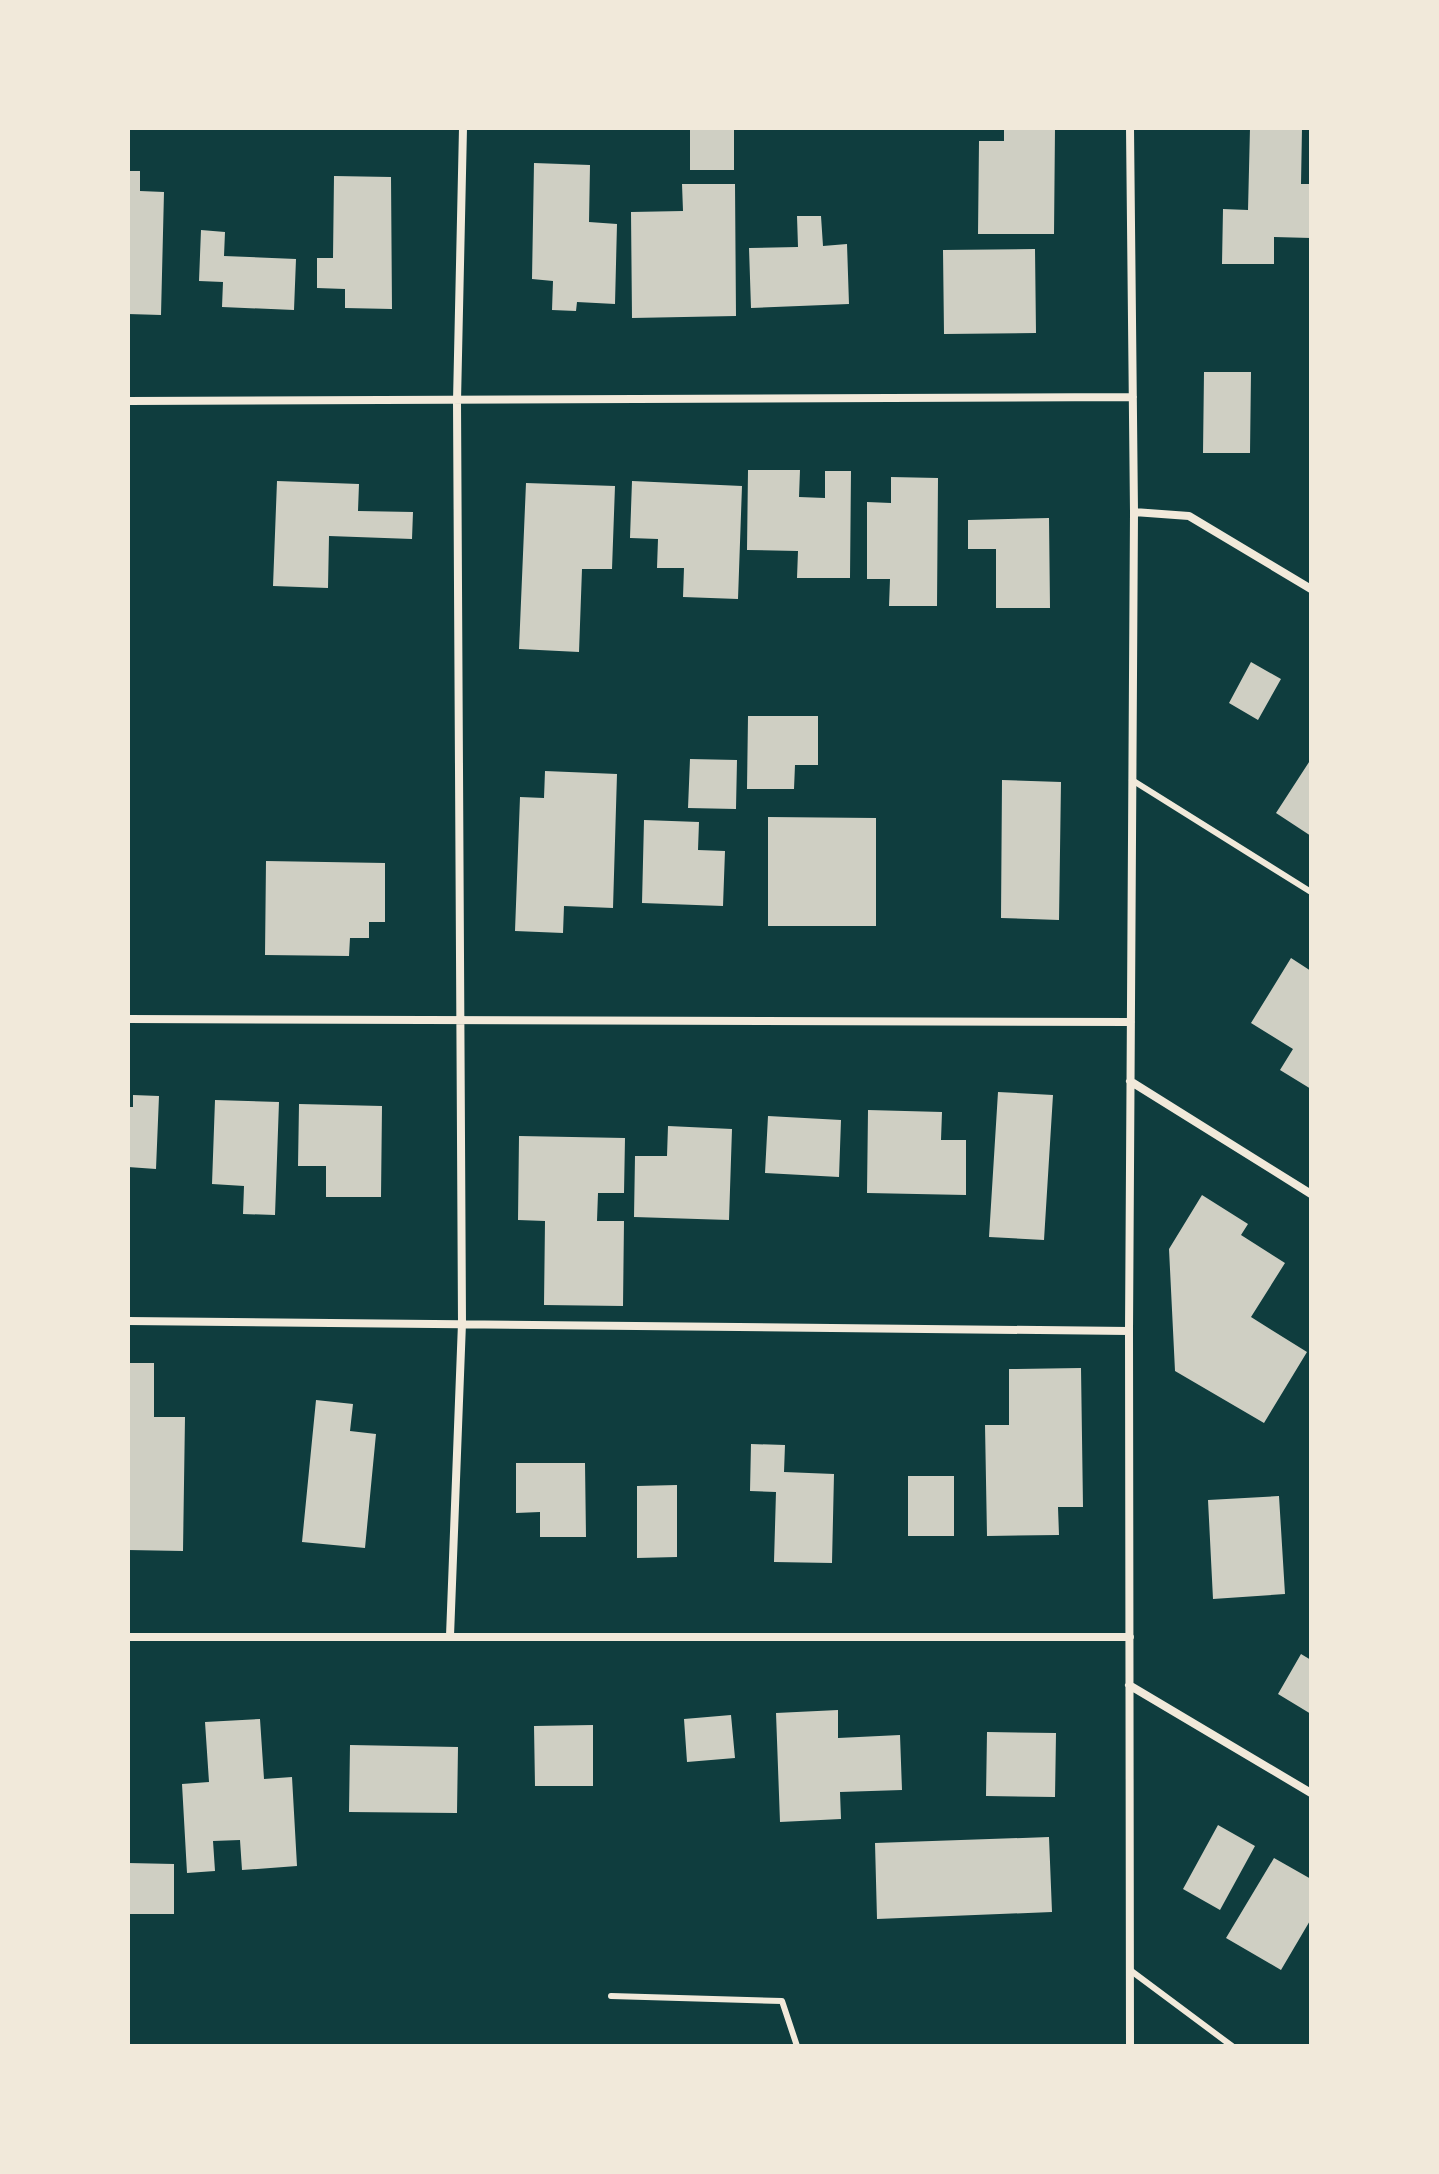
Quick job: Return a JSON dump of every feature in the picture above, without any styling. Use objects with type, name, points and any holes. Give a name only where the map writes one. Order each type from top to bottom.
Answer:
[{"type":"street","points":[[450,1636],[462,1323],[457,401],[463,128]]},
{"type":"street","points":[[1130,128],[1134,512],[1129,1331],[1130,2046]]},
{"type":"street","points":[[128,401],[1133,397]]},
{"type":"street","points":[[1134,512],[1189,516],[1311,589]]},
{"type":"street","points":[[128,1019],[1131,1022]]},
{"type":"street","points":[[1130,1081],[1311,1194]]},
{"type":"street","points":[[128,1321],[1129,1331]]},
{"type":"street","points":[[128,1637],[1130,1637]]},
{"type":"street","points":[[1129,1685],[1311,1793]]},
{"type":"lane","points":[[1132,780],[1311,892]]},
{"type":"lane","points":[[1130,1970],[1232,2046]]},
{"type":"lane","points":[[611,1996],[782,2001],[797,2046]]},
{"type":"building","points":[[690,128],[734,128],[734,170],[690,170]]},
{"type":"building","points":[[1004,128],[1055,128],[1054,234],[978,234],[979,141],[1004,141]]},
{"type":"building","points":[[1250,128],[1302,128],[1301,184],[1311,184],[1311,238],[1274,237],[1274,264],[1222,264],[1223,209],[1248,210]]},
{"type":"building","points":[[534,163],[590,165],[589,222],[617,224],[615,304],[577,302],[576,311],[552,310],[553,281],[532,279]]},
{"type":"building","points":[[128,171],[140,171],[140,191],[164,192],[161,315],[128,314]]},
{"type":"building","points":[[334,176],[391,177],[392,309],[345,308],[345,289],[317,288],[317,258],[333,258]]},
{"type":"building","points":[[682,184],[735,184],[736,316],[632,318],[631,212],[683,211]]},
{"type":"building","points":[[797,216],[821,216],[823,246],[847,244],[849,304],[751,308],[749,248],[798,247]]},
{"type":"building","points":[[201,230],[225,232],[224,256],[296,259],[294,310],[222,307],[223,282],[199,281]]},
{"type":"building","points":[[1035,249],[1036,333],[944,334],[943,250]]},
{"type":"building","points":[[1204,372],[1251,372],[1250,453],[1203,453]]},
{"type":"building","points":[[748,470],[800,470],[799,497],[825,498],[825,471],[851,471],[850,578],[797,578],[798,551],[747,550]]},
{"type":"building","points":[[891,477],[938,478],[937,606],[889,606],[890,579],[867,579],[867,502],[891,503]]},
{"type":"building","points":[[277,481],[359,484],[358,511],[413,512],[412,539],[329,536],[328,588],[273,586]]},
{"type":"building","points":[[632,481],[742,486],[738,599],[683,597],[684,568],[657,568],[658,539],[630,538]]},
{"type":"building","points":[[526,483],[615,486],[612,569],[582,569],[579,652],[519,649]]},
{"type":"building","points":[[1049,518],[1050,608],[996,608],[996,549],[968,549],[968,520]]},
{"type":"building","points":[[1251,662],[1281,679],[1258,720],[1229,703]]},
{"type":"building","points":[[748,716],[818,716],[818,765],[795,765],[794,789],[747,789]]},
{"type":"building","points":[[690,759],[737,760],[736,809],[688,808]]},
{"type":"building","points":[[1311,759],[1311,836],[1276,813]]},
{"type":"building","points":[[545,771],[617,774],[613,908],[564,906],[563,933],[515,931],[520,797],[544,798]]},
{"type":"building","points":[[1002,780],[1061,782],[1059,920],[1001,918]]},
{"type":"building","points":[[768,817],[876,818],[876,926],[768,926]]},
{"type":"building","points":[[644,820],[699,822],[698,850],[725,851],[723,906],[642,903]]},
{"type":"building","points":[[266,861],[385,863],[385,922],[369,922],[369,938],[350,938],[349,956],[265,955]]},
{"type":"building","points":[[1291,958],[1311,971],[1311,1089],[1280,1070],[1293,1049],[1251,1023]]},
{"type":"building","points":[[998,1092],[1053,1095],[1044,1240],[989,1237]]},
{"type":"building","points":[[133,1095],[159,1096],[156,1169],[128,1167],[128,1107],[133,1107]]},
{"type":"building","points":[[215,1100],[279,1102],[275,1215],[243,1214],[244,1186],[212,1184]]},
{"type":"building","points":[[299,1104],[382,1106],[381,1197],[326,1197],[326,1166],[298,1166]]},
{"type":"building","points":[[868,1110],[942,1112],[941,1140],[966,1140],[966,1195],[867,1193]]},
{"type":"building","points":[[768,1116],[841,1120],[839,1177],[765,1173]]},
{"type":"building","points":[[668,1126],[732,1129],[729,1220],[634,1217],[635,1156],[667,1156]]},
{"type":"building","points":[[519,1136],[625,1138],[624,1193],[598,1193],[597,1221],[624,1221],[623,1306],[544,1305],[545,1221],[518,1220]]},
{"type":"building","points":[[1202,1195],[1248,1224],[1241,1235],[1285,1263],[1251,1317],[1307,1352],[1264,1423],[1175,1371],[1169,1249]]},
{"type":"building","points":[[128,1363],[154,1363],[154,1417],[185,1417],[183,1551],[128,1550]]},
{"type":"building","points":[[1081,1368],[1083,1507],[1058,1507],[1059,1535],[987,1536],[985,1425],[1009,1425],[1009,1369]]},
{"type":"building","points":[[316,1400],[353,1404],[350,1431],[376,1434],[365,1548],[302,1542]]},
{"type":"building","points":[[751,1444],[785,1445],[784,1472],[834,1474],[832,1563],[774,1562],[776,1492],[750,1491]]},
{"type":"building","points":[[516,1463],[585,1463],[586,1537],[540,1537],[540,1512],[516,1513]]},
{"type":"building","points":[[908,1476],[954,1476],[954,1536],[908,1536]]},
{"type":"building","points":[[677,1485],[677,1557],[637,1558],[637,1486]]},
{"type":"building","points":[[1279,1496],[1285,1594],[1213,1599],[1208,1500]]},
{"type":"building","points":[[1301,1654],[1311,1660],[1311,1714],[1278,1694]]},
{"type":"building","points":[[838,1710],[838,1738],[900,1735],[902,1790],[840,1792],[841,1819],[780,1822],[776,1713]]},
{"type":"building","points":[[731,1715],[735,1758],[687,1762],[684,1719]]},
{"type":"building","points":[[260,1719],[264,1779],[292,1777],[297,1866],[242,1870],[240,1840],[213,1841],[215,1871],[187,1873],[182,1784],[209,1782],[205,1722]]},
{"type":"building","points":[[593,1725],[593,1786],[535,1786],[534,1726]]},
{"type":"building","points":[[987,1732],[1056,1733],[1055,1797],[986,1796]]},
{"type":"building","points":[[350,1745],[458,1747],[457,1813],[349,1812]]},
{"type":"building","points":[[1218,1825],[1255,1846],[1220,1910],[1183,1889]]},
{"type":"building","points":[[1049,1837],[1052,1912],[877,1919],[875,1843]]},
{"type":"building","points":[[1274,1858],[1311,1879],[1311,1919],[1281,1970],[1226,1938]]},
{"type":"building","points":[[128,1863],[174,1864],[174,1914],[128,1914]]}]
